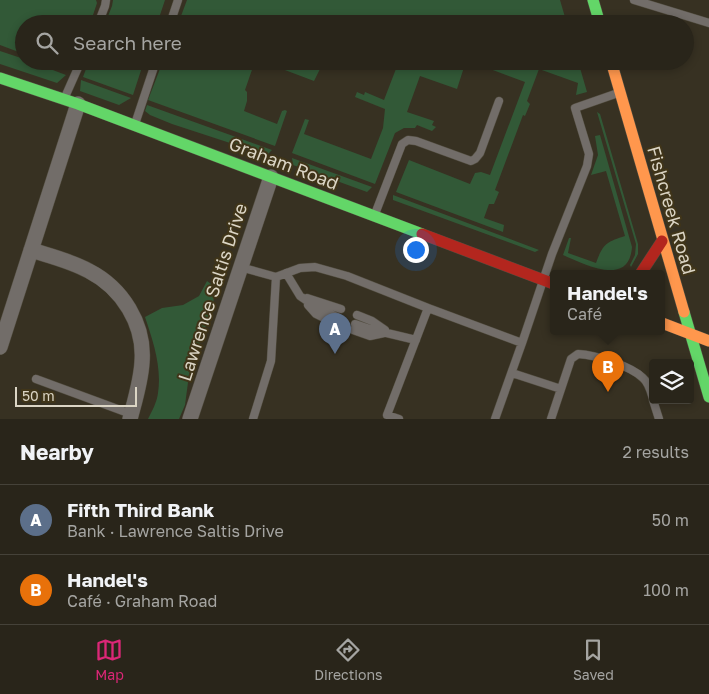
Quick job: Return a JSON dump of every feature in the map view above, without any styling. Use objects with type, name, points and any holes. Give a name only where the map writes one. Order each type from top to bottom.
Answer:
[{"type":"main road","points":[[593,0],[597,15]]},
{"type":"main road","name":"Fishcreek Road","points":[[614,70],[709,397]]},
{"type":"main road","name":"Graham Road","points":[[0,78],[71,102],[550,283]]},
{"type":"main road","points":[[643,270],[662,240]]},
{"type":"main road","points":[[665,324],[709,341]]},
{"type":"street","points":[[0,347],[31,250],[71,102]]},
{"type":"street","name":"Lawrence Saltis Drive","points":[[190,419],[271,177]]},
{"type":"street","points":[[31,250],[75,264],[89,271],[102,279],[123,298],[134,317],[139,332],[142,360],[131,417]]},
{"type":"lane","points":[[102,15],[106,0]]},
{"type":"lane","points":[[173,15],[178,0]]},
{"type":"lane","points":[[634,0],[683,15]]},
{"type":"lane","points":[[694,18],[709,23]]},
{"type":"lane","points":[[71,102],[79,70]]},
{"type":"lane","points":[[134,126],[153,70]]},
{"type":"lane","points":[[495,419],[543,280],[587,166],[590,154],[575,108],[620,92]]},
{"type":"lane","points":[[374,216],[402,144],[408,140],[416,141],[471,161],[476,159],[500,101]]},
{"type":"lane","points":[[240,267],[276,277],[300,268],[315,267],[347,276],[522,343]]},
{"type":"lane","points":[[286,273],[300,296],[336,320]]},
{"type":"lane","points":[[253,419],[271,361],[276,277]]},
{"type":"lane","points":[[300,296],[341,309]]},
{"type":"lane","points":[[399,419],[387,417],[428,308]]},
{"type":"lane","points":[[358,315],[372,320],[388,332]]},
{"type":"lane","points":[[354,327],[388,332],[416,340]]},
{"type":"lane","points":[[551,419],[571,360],[578,354],[587,354],[633,370],[645,379],[649,390]]},
{"type":"lane","points":[[512,373],[561,390]]},
{"type":"lane","points":[[36,379],[131,417]]},
{"type":"lane","points":[[654,404],[659,419]]},
{"type":"green space","points":[[0,0],[96,0],[97,3],[93,15],[15,15],[15,51],[0,45]]},
{"type":"green space","points":[[113,0],[165,0],[160,15],[108,15]]},
{"type":"green space","points":[[187,0],[560,0],[564,15],[181,15]]},
{"type":"green space","points":[[0,51],[15,56],[15,69],[0,64]]},
{"type":"green space","points":[[18,70],[53,70],[66,75],[57,83]]},
{"type":"green space","points":[[86,70],[141,70],[133,95],[83,77]]},
{"type":"green space","points":[[160,70],[252,70],[245,90],[247,92],[247,101],[244,111],[277,124],[282,111],[287,111],[275,146],[148,100]]},
{"type":"green space","points":[[285,70],[320,70],[314,81]]},
{"type":"green space","points":[[396,70],[463,70],[457,89],[420,76],[407,112],[434,121],[432,125],[436,127],[432,131],[417,125],[415,128],[404,128],[395,133],[375,184],[292,153],[305,119],[309,120],[304,134],[371,159],[383,128],[385,109],[355,97],[357,92],[364,95],[365,92],[384,100]]},
{"type":"green space","points":[[493,70],[539,70],[527,101],[530,104],[525,116],[523,115],[495,190],[499,192],[494,204],[489,204],[484,218],[504,225],[503,232],[396,192],[409,160],[470,184],[475,173],[481,172],[490,175],[525,82]]},
{"type":"green space","points":[[542,70],[581,70],[587,92],[576,95],[578,83]]},
{"type":"green space","points":[[81,80],[131,98],[119,105],[80,91]]},
{"type":"green space","points":[[147,105],[272,150],[267,155],[172,124],[150,115],[145,111]]},
{"type":"green space","points":[[597,112],[600,114],[638,244],[638,254],[631,267],[636,244]]},
{"type":"green space","points":[[600,135],[632,247],[629,259],[623,267],[614,270],[593,267],[563,255],[569,238],[571,238],[568,253],[596,263],[606,245],[613,240],[625,236],[606,171],[591,175],[598,155],[595,136]]},
{"type":"green space","points":[[292,158],[372,187],[367,192],[293,165]]},
{"type":"green space","points":[[393,195],[539,250],[535,252],[393,200]]},
{"type":"green space","points":[[207,281],[215,287],[213,305],[189,375],[185,405],[179,419],[148,419],[157,396],[159,374],[154,345],[145,317],[162,308],[183,305],[199,296]]},
{"type":"traffic: fast","points":[[593,0],[597,15]]},
{"type":"traffic: fast","points":[[0,78],[78,104],[422,234]]},
{"type":"traffic: fast","points":[[684,312],[709,397]]},
{"type":"traffic: slow","points":[[614,70],[684,312]]},
{"type":"traffic: slow","points":[[665,324],[709,341]]},
{"type":"traffic: jam","points":[[422,234],[550,282]]},
{"type":"traffic: jam","points":[[643,270],[662,241]]},
{"type":"place","name":"Fifth Third Bank","points":[[335,354]]},
{"type":"place","name":"Handel's","points":[[608,392]]}]
